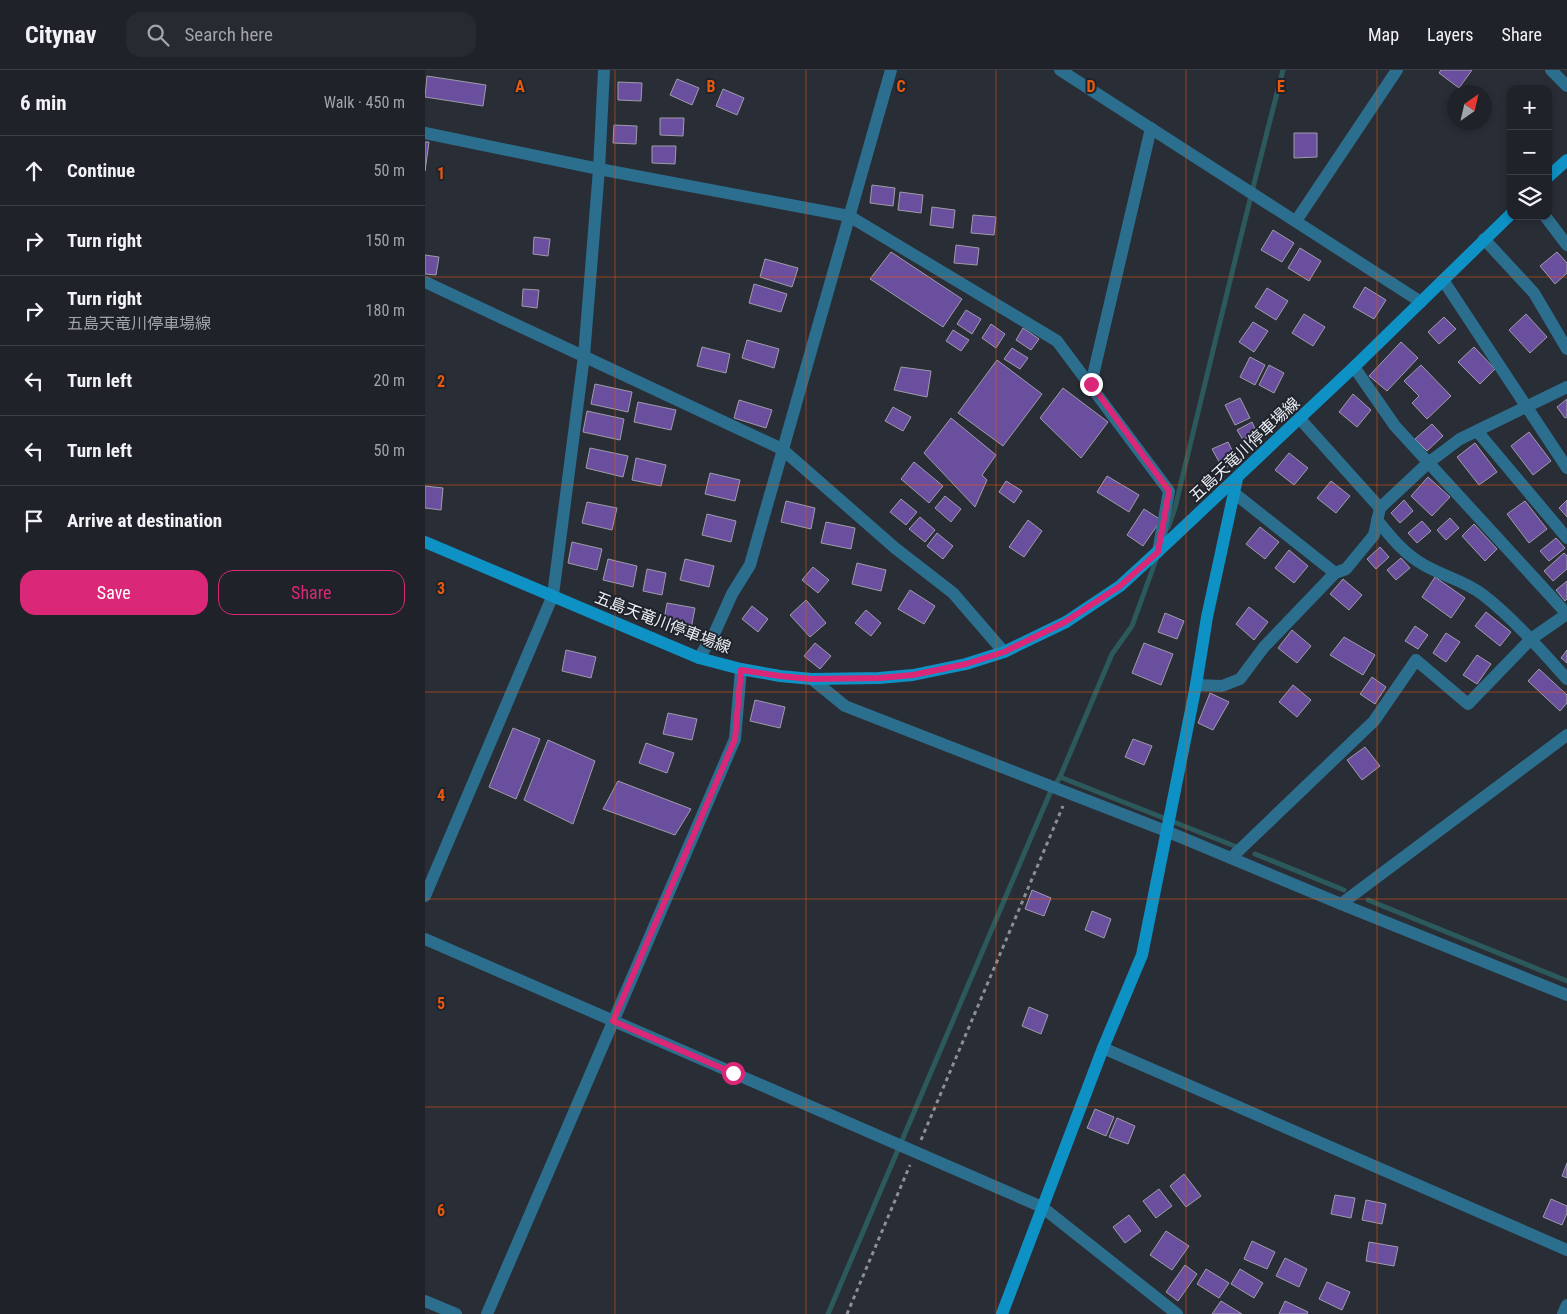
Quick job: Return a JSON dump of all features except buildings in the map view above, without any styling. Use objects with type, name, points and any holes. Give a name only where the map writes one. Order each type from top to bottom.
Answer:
[{"type":"main road","points":[[1550,175],[1567,160]]},
{"type":"main road","name":"五島天竜川停車場線","points":[[425,542],[699,658],[741,670],[811,679],[846,680],[913,675],[966,664],[1004,652],[1065,622],[1120,586],[1300,419],[1507,218]]},
{"type":"main road","points":[[1002,1314],[1103,1048],[1141,955],[1196,685],[1207,617],[1237,478]]},
{"type":"street","points":[[425,896],[553,596],[584,356],[599,169],[604,70]]},
{"type":"street","points":[[699,658],[715,632],[732,594],[750,565],[781,449],[891,70]]},
{"type":"street","points":[[1060,70],[1421,302]]},
{"type":"street","points":[[1296,221],[1397,70]]},
{"type":"street","points":[[1551,70],[1567,86]]},
{"type":"street","points":[[1091,384],[1151,128]]},
{"type":"street","points":[[425,133],[599,169],[849,216],[1057,341],[1091,384],[1169,491],[1163,548]]},
{"type":"street","points":[[1548,220],[1567,245]]},
{"type":"street","points":[[1485,239],[1533,293],[1567,348]]},
{"type":"street","points":[[1443,280],[1567,468]]},
{"type":"street","points":[[425,282],[781,449],[895,548],[953,593],[1004,652]]},
{"type":"street","points":[[1231,858],[1374,721],[1416,660],[1468,704],[1531,638],[1567,614],[1395,426],[1354,367]]},
{"type":"street","points":[[1196,685],[1222,686],[1240,679],[1264,647],[1335,573],[1346,569],[1374,535],[1378,514],[1428,463],[1460,439],[1567,387]]},
{"type":"street","points":[[1300,419],[1378,514],[1406,553],[1424,566],[1471,586],[1483,595],[1531,638],[1567,679]]},
{"type":"street","points":[[1477,431],[1567,538]]},
{"type":"street","points":[[1234,493],[1335,573]]},
{"type":"street","points":[[487,1314],[735,739],[741,670]]},
{"type":"street","points":[[811,679],[845,706],[1166,831],[1567,995]]},
{"type":"street","points":[[1341,904],[1567,735]]},
{"type":"street","points":[[425,939],[1042,1207],[1177,1314]]},
{"type":"street","points":[[1103,1048],[1567,1250]]},
{"type":"street","points":[[425,1301],[456,1314]]},
{"type":"street","points":[[1563,1314],[1567,1305]]},
{"type":"path","points":[[847,1314],[1066,793]]},
{"type":"waterway","points":[[1168,528],[1175,508],[1241,234],[1283,70]]},
{"type":"waterway","points":[[828,1314],[1050,793],[1060,777],[1112,654],[1132,626],[1157,557]]},
{"type":"waterway","points":[[1060,777],[1237,847]]},
{"type":"waterway","points":[[1255,854],[1344,890]]},
{"type":"waterway","points":[[1368,900],[1567,981]]},
{"type":"route","points":[[733,1073],[613,1021],[735,739],[741,670],[811,679],[846,680],[913,675],[966,664],[1004,652],[1065,622],[1120,586],[1158,552],[1169,491],[1091,384]]}]
